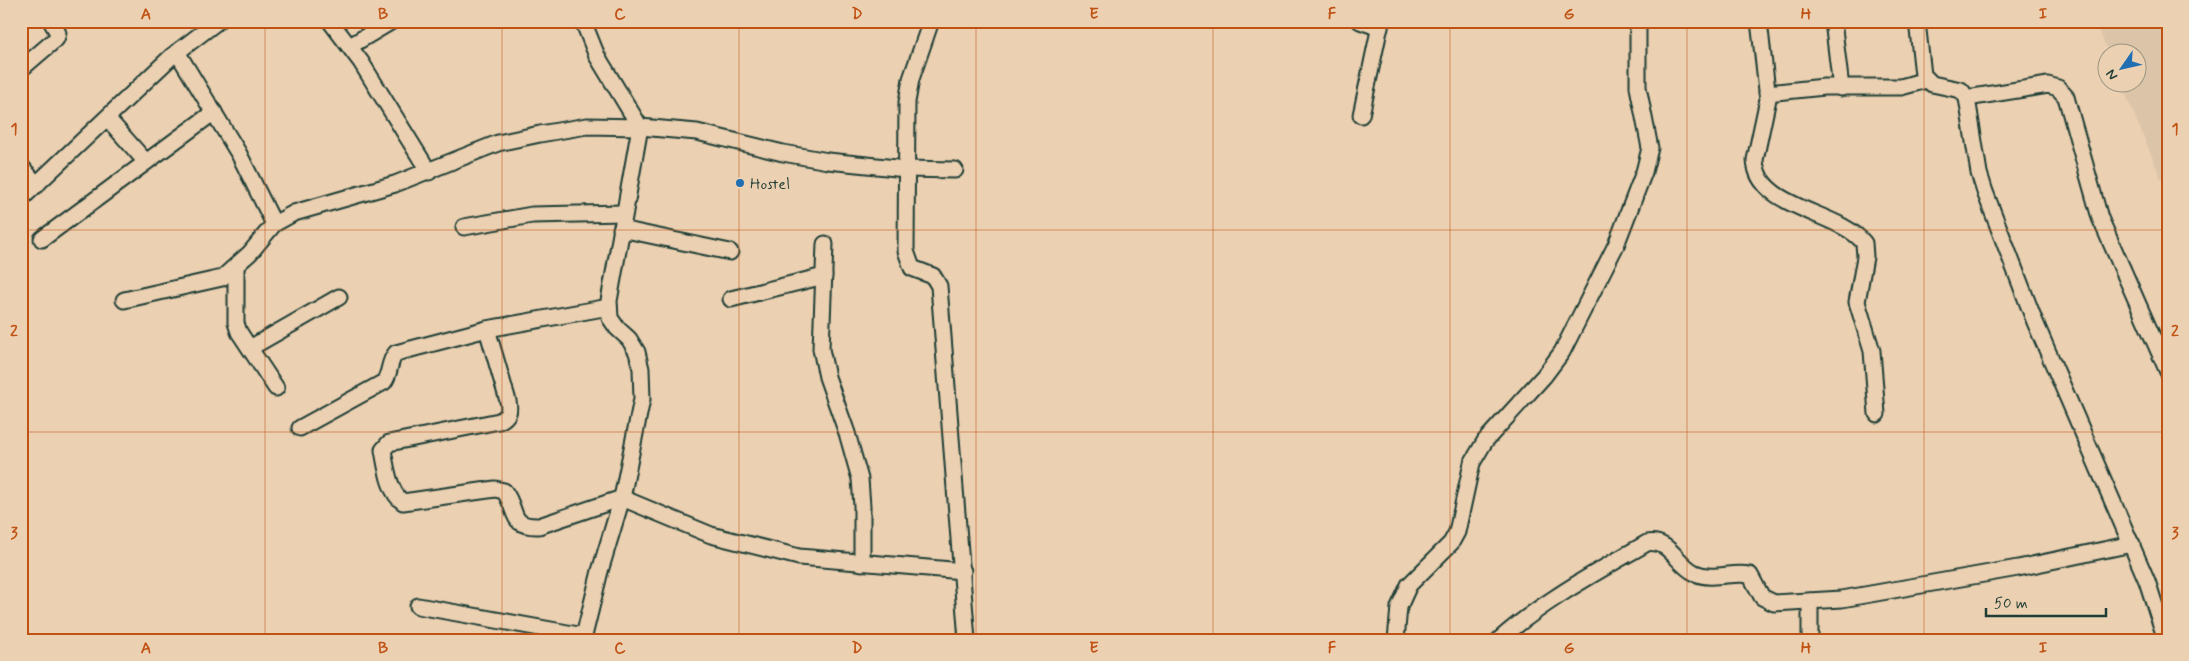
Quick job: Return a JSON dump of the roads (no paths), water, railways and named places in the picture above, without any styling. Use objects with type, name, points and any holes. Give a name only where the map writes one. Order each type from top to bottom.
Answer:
[{"type":"street","points":[[21,69],[56,39],[58,33],[51,21]]},
{"type":"street","points":[[21,199],[177,52],[218,21]]},
{"type":"street","points":[[330,21],[350,46],[429,172]]},
{"type":"street","points":[[350,46],[392,21]]},
{"type":"street","points":[[418,606],[584,638],[600,571],[622,498],[642,399],[641,369],[637,352],[629,339],[617,328],[610,318],[609,306],[640,127],[597,56],[583,21]]},
{"type":"street","points":[[931,21],[911,79],[907,102],[906,251],[909,265],[916,270],[933,276],[939,286],[967,640]]},
{"type":"street","points":[[1360,21],[1380,25],[1361,116]]},
{"type":"street","points":[[1396,640],[1399,607],[1409,585],[1451,543],[1457,532],[1472,462],[1485,441],[1544,376],[1562,352],[1616,245],[1644,172],[1650,148],[1638,87],[1638,21]]},
{"type":"street","points":[[1759,21],[1767,93],[1755,169],[1762,182],[1780,197],[1851,232],[1864,243],[1865,257],[1857,302],[1872,352],[1877,414]]},
{"type":"street","points":[[1833,21],[1841,88]]},
{"type":"street","points":[[1917,21],[1920,68],[1926,80],[1932,84],[1956,87],[1962,90],[1967,98],[1979,173],[1985,192],[2036,322],[2132,544],[2166,640]]},
{"type":"street","points":[[177,52],[239,154],[274,224]]},
{"type":"street","points":[[1767,93],[1824,87],[1901,87],[1926,80]]},
{"type":"street","points":[[1967,98],[2048,85],[2058,88],[2066,97],[2100,218],[2168,372]]},
{"type":"street","points":[[42,239],[214,112]]},
{"type":"street","points":[[108,119],[146,162]]},
{"type":"street","points":[[124,300],[222,278],[236,267],[274,224],[294,213],[345,200],[429,172],[498,143],[587,126],[640,127],[697,132],[783,154],[906,169],[955,170]]},
{"type":"street","points":[[21,166],[37,185]]},
{"type":"street","points":[[464,227],[532,215],[624,213]]},
{"type":"street","points":[[621,228],[730,252]]},
{"type":"street","points":[[825,244],[821,349],[823,364],[847,433],[860,479],[862,563]]},
{"type":"street","points":[[236,267],[236,322],[239,332],[276,388]]},
{"type":"street","points":[[731,299],[824,276]]},
{"type":"street","points":[[250,348],[339,297]]},
{"type":"street","points":[[300,428],[384,382],[388,376],[392,358],[396,353],[487,329],[609,306]]},
{"type":"street","points":[[487,329],[510,410],[506,418],[499,421],[388,442],[383,450],[397,498],[403,502],[495,489],[504,491],[518,523],[526,526],[539,526],[622,498],[711,535],[799,557],[963,571]]},
{"type":"street","points":[[1499,640],[1518,623],[1559,596],[1647,543],[1656,542],[1665,546],[1688,569],[1696,574],[1710,576],[1750,574],[1766,601],[1774,603],[1842,599],[2018,568],[2132,544]]},
{"type":"street","points":[[1810,601],[1810,640]]},
{"type":"place","name":"Hostel","points":[[740,183]]}]
